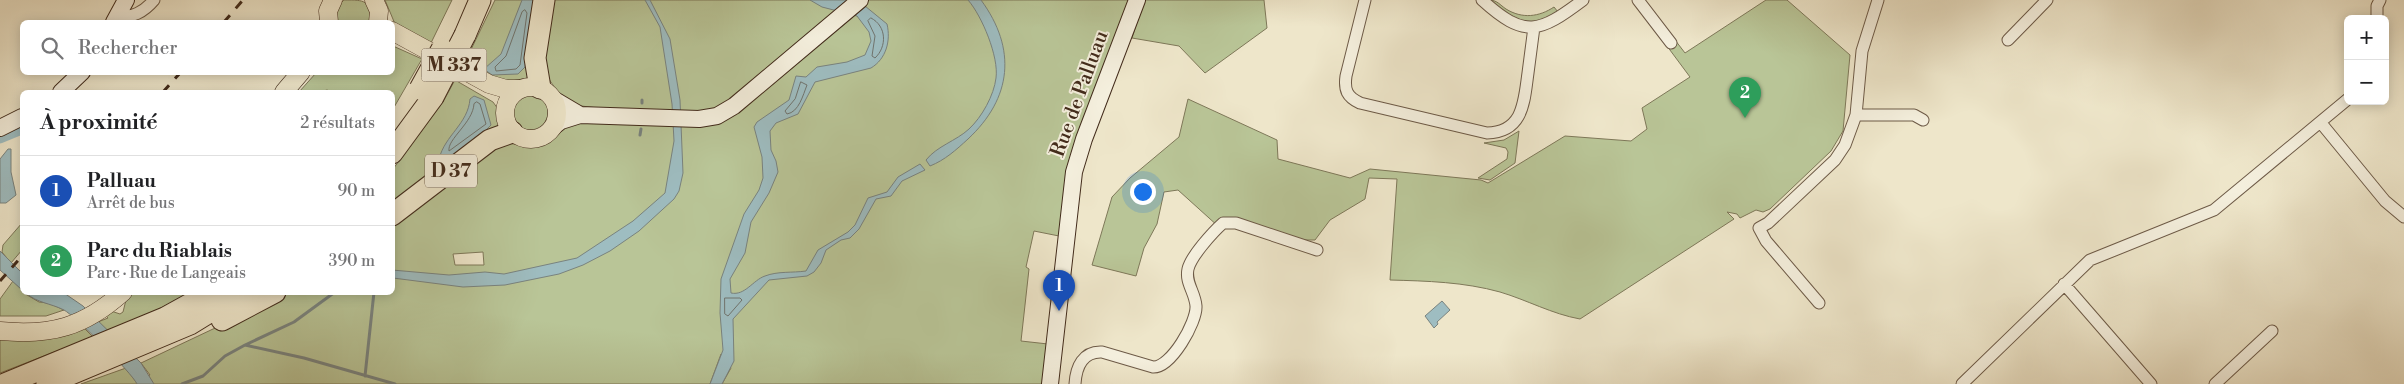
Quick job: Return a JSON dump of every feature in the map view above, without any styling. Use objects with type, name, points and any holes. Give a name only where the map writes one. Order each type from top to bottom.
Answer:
[{"type":"highway","points":[[459,32],[464,0]]},
{"type":"highway","points":[[395,148],[459,32],[480,0]]},
{"type":"highway","points":[[544,0],[535,58],[547,94]]},
{"type":"highway","points":[[395,127],[426,93]]},
{"type":"highway","name":"D 37","points":[[395,214],[508,124]]},
{"type":"highway","points":[[139,340],[165,318],[207,295]]},
{"type":"highway","points":[[5,384],[190,324],[237,295]]},
{"type":"highway","points":[[139,340],[168,342],[193,333],[268,295]]},
{"type":"highway","points":[[47,384],[108,351]]},
{"type":"main road","points":[[329,20],[328,12],[333,0]]},
{"type":"main road","name":"M 337","points":[[395,33],[489,84],[506,89],[519,89]]},
{"type":"main road","name":"M 337","points":[[395,44],[490,95],[498,102],[508,124]]},
{"type":"main road","points":[[286,90],[298,75]]},
{"type":"main road","points":[[295,90],[307,75]]},
{"type":"main road","points":[[526,87],[547,94],[557,114],[552,128],[540,137],[525,139],[508,124],[507,101],[519,89],[526,87]]},
{"type":"main road","points":[[98,308],[108,295]]},
{"type":"main road","points":[[0,331],[38,333],[54,331],[118,295]]},
{"type":"main road","points":[[0,323],[40,325],[75,320]]},
{"type":"street","points":[[115,20],[126,0]]},
{"type":"street","name":"Rue de Palluau","points":[[1050,384],[1074,172],[1084,139],[1137,0]]},
{"type":"street","points":[[1365,0],[1346,76],[1345,87],[1347,94],[1360,103],[1487,132],[1507,128],[1514,123],[1522,109],[1534,27]]},
{"type":"street","points":[[1482,0],[1506,21],[1520,26],[1534,27],[1555,20],[1583,0]]},
{"type":"street","points":[[1638,0],[1670,43]]},
{"type":"street","points":[[1819,303],[1766,241],[1759,228],[1768,223],[1835,160],[1845,145],[1856,115],[1862,51],[1870,19],[1878,0]]},
{"type":"street","points":[[2008,40],[2047,0]]},
{"type":"street","points":[[2377,15],[2377,6],[2380,0]]},
{"type":"street","points":[[115,20],[133,16],[144,11],[149,1]]},
{"type":"street","points":[[547,94],[570,111],[580,115],[678,119],[711,118],[738,103],[854,6]]},
{"type":"street","points":[[63,90],[79,75]]},
{"type":"street","points":[[1962,384],[2090,260],[2214,210],[2344,103]]},
{"type":"street","points":[[552,128],[561,121],[580,115]]},
{"type":"street","points":[[1856,115],[1914,115],[1923,120]]},
{"type":"street","points":[[0,128],[20,118]]},
{"type":"street","points":[[2321,123],[2385,201],[2404,217]]},
{"type":"street","points":[[1075,384],[1079,364],[1086,356],[1094,352],[1102,352],[1153,367],[1162,366],[1168,362],[1191,325],[1196,313],[1195,301],[1188,282],[1190,264],[1223,223],[1236,223],[1317,250]]},
{"type":"street","points":[[2064,284],[2151,384]]},
{"type":"street","points":[[2214,384],[2272,331]]},
{"type":"green space","points":[[344,0],[362,1],[369,9],[371,20],[337,20],[337,10]]},
{"type":"green space","points":[[385,0],[452,0],[430,45],[395,24],[395,20]]},
{"type":"green space","points":[[495,0],[541,0],[533,77],[506,82],[464,64]]},
{"type":"green space","points":[[553,0],[1134,0],[1122,28],[1064,237],[1034,231],[1026,267],[1029,269],[1021,341],[1048,344],[1043,384],[722,384],[731,368],[721,354],[710,384],[81,384],[126,368],[136,381],[150,375],[141,363],[282,295],[395,295],[395,224],[499,145],[506,143],[529,146],[538,144],[574,123],[653,110],[594,108],[573,104],[567,101],[543,70]],"holes":[[[483,252],[484,265],[455,265],[453,254]]]},
{"type":"green space","points":[[1144,0],[1264,0],[1267,28],[1205,73],[1179,46],[1132,38]]},
{"type":"green space","points":[[1489,0],[1518,14],[1536,15],[1554,7],[1558,12],[1548,18],[1530,22],[1514,17]]},
{"type":"green space","points":[[1766,0],[1787,0],[1850,55],[1843,131],[1831,151],[1770,209],[1763,212],[1756,210],[1740,218],[1737,214],[1727,212],[1734,219],[1580,319],[1559,314],[1510,295],[1473,286],[1390,280],[1397,179],[1369,178],[1365,199],[1330,220],[1315,240],[1305,240],[1236,223],[1219,227],[1178,190],[1164,192],[1157,224],[1144,248],[1136,276],[1092,265],[1112,197],[1130,178],[1179,137],[1188,99],[1277,140],[1278,159],[1350,178],[1370,169],[1481,180],[1488,183],[1565,136],[1631,141],[1647,129],[1642,108],[1690,77],[1664,42],[1672,36],[1685,53]]},
{"type":"green space","points":[[395,47],[422,59],[395,106],[395,90],[301,90],[314,75],[395,75]]},
{"type":"green space","points":[[455,80],[493,102],[498,109],[501,125],[395,206],[395,166],[443,102]]},
{"type":"green space","points":[[530,94],[537,95],[543,99],[547,105],[547,119],[543,125],[537,129],[530,130],[523,129],[517,125],[513,119],[512,112],[513,105],[517,99],[523,95]]},
{"type":"green space","points":[[1519,131],[1515,163],[1490,180],[1478,178],[1507,159],[1508,152],[1506,148],[1484,143],[1504,140]]},
{"type":"green space","points":[[20,225],[20,252],[11,263],[2,252],[3,245]]},
{"type":"green space","points":[[13,281],[20,288],[20,295],[27,295],[39,302],[49,303],[64,310],[46,316],[0,316],[0,299]]},
{"type":"green space","points":[[130,295],[185,295],[161,308],[107,331],[98,322],[108,318],[105,315],[111,311],[120,314],[123,312],[126,300]]},
{"type":"green space","points":[[84,328],[93,337],[0,373],[0,336]]},
{"type":"water","points":[[522,0],[534,0],[525,67],[518,74],[492,75],[484,69],[501,54]]},
{"type":"water","points":[[645,0],[650,0],[670,39],[680,100],[683,173],[679,191],[674,199],[639,231],[610,251],[583,265],[559,274],[505,285],[463,287],[395,278],[395,270],[449,275],[485,272],[504,274],[577,258],[633,221],[665,193],[674,141],[672,104],[660,27]]},
{"type":"water","points":[[810,0],[846,0],[865,6],[887,24],[888,43],[884,55],[871,68],[815,82],[798,114],[776,123],[770,131],[771,150],[778,172],[769,193],[751,222],[745,253],[730,279],[731,293],[741,292],[770,274],[806,271],[818,250],[848,232],[855,225],[868,198],[887,192],[898,177],[920,164],[925,170],[902,181],[891,196],[876,199],[859,229],[850,238],[841,240],[826,250],[821,263],[814,272],[807,276],[769,280],[733,319],[734,361],[722,384],[710,384],[723,350],[720,313],[721,279],[744,214],[759,190],[763,178],[762,157],[754,127],[757,122],[789,100],[796,76],[806,77],[817,67],[847,62],[865,55],[871,41],[869,32],[857,16],[822,7]]},
{"type":"water","points":[[968,0],[981,0],[993,18],[1000,37],[1004,55],[1001,90],[994,107],[983,123],[955,151],[930,166],[926,160],[930,155],[964,133],[978,118],[987,105],[995,85],[996,69],[992,48],[979,16]]},
{"type":"water","points":[[474,96],[484,100],[491,125],[480,136],[441,163],[439,159],[442,151],[461,123],[470,99]]},
{"type":"water","points":[[8,149],[11,149],[11,172],[16,195],[6,203],[0,203],[0,159]]},
{"type":"water","points":[[0,251],[20,271],[20,288],[0,270]]},
{"type":"water","points":[[29,295],[67,295],[83,306],[141,363],[154,384],[137,384],[114,357],[70,314]]},
{"type":"water","points":[[1442,301],[1450,310],[1437,322],[1438,324],[1434,328],[1425,316]]},
{"type":"waterway","points":[[640,135],[641,129]]},
{"type":"waterway","points":[[0,138],[20,130]]},
{"type":"waterway","points":[[245,345],[294,322],[331,295]]},
{"type":"waterway","points":[[365,376],[374,295]]},
{"type":"waterway","points":[[182,384],[203,376],[225,356],[245,345],[304,358],[395,384]]},
{"type":"railway","points":[[226,20],[243,0]]},
{"type":"railway","points":[[165,90],[178,75]]},
{"type":"railway","points":[[0,281],[20,258]]},
{"type":"place","name":"Parc du Riablais","points":[[1745,118]]},
{"type":"place","name":"Palluau","points":[[1059,311]]}]
